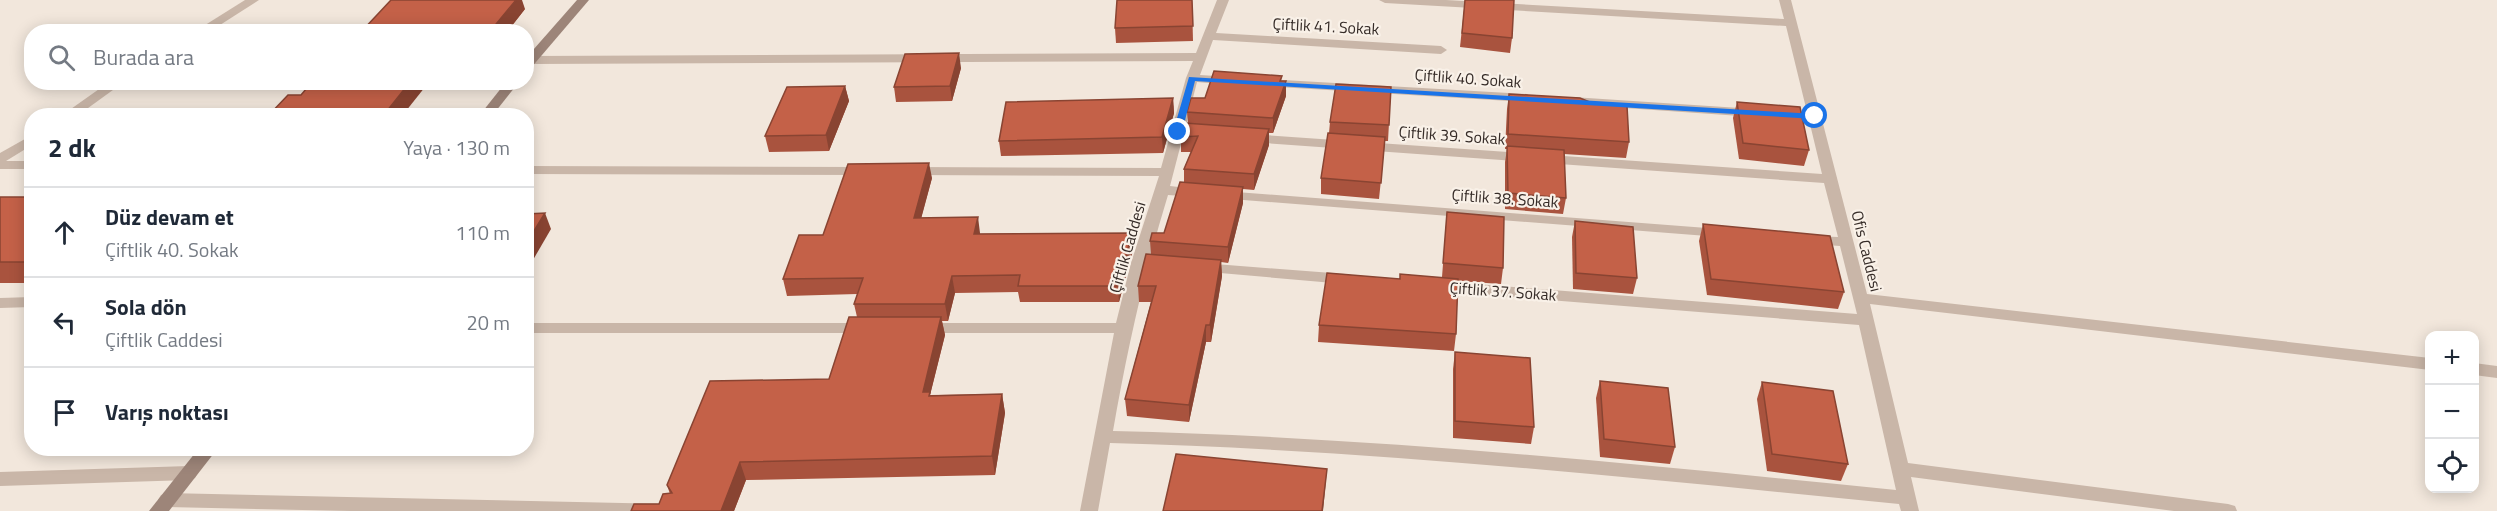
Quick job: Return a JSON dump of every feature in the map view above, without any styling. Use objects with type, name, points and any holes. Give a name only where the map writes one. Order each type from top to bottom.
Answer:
[{"type":"main road","points":[[534,57],[583,0]]},
{"type":"main road","points":[[492,108],[506,90]]},
{"type":"main road","points":[[162,505],[203,456]]},
{"type":"street","points":[[213,24],[253,0]]},
{"type":"street","name":"Çiftlik Caddesi","points":[[1089,511],[1123,328],[1145,264],[1166,172],[1192,78],[1222,0]]},
{"type":"street","points":[[1385,0],[1790,23]]},
{"type":"street","name":"Ofis Caddesi","points":[[1785,0],[1866,320],[1909,504]]},
{"type":"street","name":"Çiftlik 41. Sokak","points":[[1208,36],[1442,50]]},
{"type":"street","points":[[534,63],[1200,57]]},
{"type":"street","name":"Çiftlik 40. Sokak","points":[[1192,78],[1536,99]]},
{"type":"street","points":[[79,108],[106,90]]},
{"type":"street","points":[[1560,100],[1815,116]]},
{"type":"street","points":[[1178,132],[1213,135]]},
{"type":"street","name":"Çiftlik 39. Sokak","points":[[1237,137],[1831,179]]},
{"type":"street","points":[[0,159],[24,144]]},
{"type":"street","points":[[0,165],[24,165]]},
{"type":"street","points":[[534,170],[1166,172]]},
{"type":"street","name":"Çiftlik 38. Sokak","points":[[1162,190],[1739,234]]},
{"type":"street","points":[[1798,238],[1845,242]]},
{"type":"street","points":[[1187,267],[1366,281]]},
{"type":"street","name":"Çiftlik 37. Sokak","points":[[1425,285],[1866,320]]},
{"type":"street","points":[[1860,298],[2425,363]]},
{"type":"street","points":[[0,303],[24,302]]},
{"type":"street","points":[[534,328],[885,328]]},
{"type":"street","points":[[908,328],[1123,328]]},
{"type":"street","points":[[2479,370],[2497,372]]},
{"type":"street","points":[[1103,437],[1223,438],[1430,452],[1909,504]]},
{"type":"street","points":[[1900,469],[2228,511]]},
{"type":"street","points":[[0,479],[189,473]]},
{"type":"street","points":[[162,505],[668,511]]},
{"type":"building","points":[[391,0],[516,0],[496,24],[368,24]]},
{"type":"building","points":[[1117,0],[1192,0],[1193,26],[1115,28]]},
{"type":"building","points":[[1465,0],[1514,0],[1512,38],[1462,33]]},
{"type":"building","points":[[959,53],[950,86],[894,87],[905,54]]},
{"type":"building","points":[[1214,71],[1282,76],[1280,81],[1286,81],[1273,118],[1187,112],[1191,98],[1205,98]]},
{"type":"building","points":[[1336,84],[1391,87],[1389,125],[1330,122]]},
{"type":"building","points":[[845,86],[826,135],[765,136],[787,87]]},
{"type":"building","points":[[305,90],[404,90],[389,108],[276,108],[288,95],[301,95]]},
{"type":"building","points":[[1509,94],[1580,98],[1592,103],[1627,106],[1629,142],[1508,134]]},
{"type":"building","points":[[1173,98],[1162,137],[999,141],[1006,102]]},
{"type":"building","points":[[1737,102],[1800,107],[1809,150],[1743,143]]},
{"type":"building","points":[[1184,123],[1269,129],[1254,174],[1184,169],[1198,136],[1181,137]]},
{"type":"building","points":[[1328,133],[1385,137],[1381,183],[1321,178]]},
{"type":"building","points":[[1507,146],[1564,150],[1566,198],[1508,193]]},
{"type":"building","points":[[929,163],[914,218],[978,217],[974,234],[1132,233],[1118,286],[1018,286],[1020,275],[952,276],[945,304],[854,304],[863,278],[783,279],[799,235],[823,235],[848,164]]},
{"type":"building","points":[[1180,182],[1243,187],[1228,247],[1150,241],[1152,233],[1164,233]]},
{"type":"building","points":[[0,197],[24,197],[24,262],[0,262]]},
{"type":"building","points":[[1447,212],[1504,217],[1503,268],[1443,263]]},
{"type":"building","points":[[545,213],[534,231],[534,214]]},
{"type":"building","points":[[1575,221],[1633,227],[1637,278],[1576,273]]},
{"type":"building","points":[[1703,224],[1830,236],[1844,292],[1711,279]]},
{"type":"building","points":[[1146,254],[1221,260],[1210,325],[1206,325],[1189,405],[1125,399],[1156,286],[1138,286]]},
{"type":"building","points":[[1327,273],[1400,279],[1400,274],[1458,279],[1456,334],[1319,325]]},
{"type":"building","points":[[849,317],[941,317],[923,392],[930,392],[929,396],[1002,394],[992,456],[740,462],[721,511],[631,511],[634,504],[659,504],[663,494],[672,493],[667,485],[710,381],[829,379]]},
{"type":"building","points":[[1455,352],[1530,358],[1534,427],[1455,421]]},
{"type":"building","points":[[1600,381],[1668,388],[1675,447],[1604,439]]},
{"type":"building","points":[[1762,382],[1833,391],[1848,464],[1772,454]]},
{"type":"building","points":[[1176,454],[1327,469],[1322,511],[1163,511]]},
{"type":"route","points":[[1178,132],[1192,78],[1815,116]]}]
